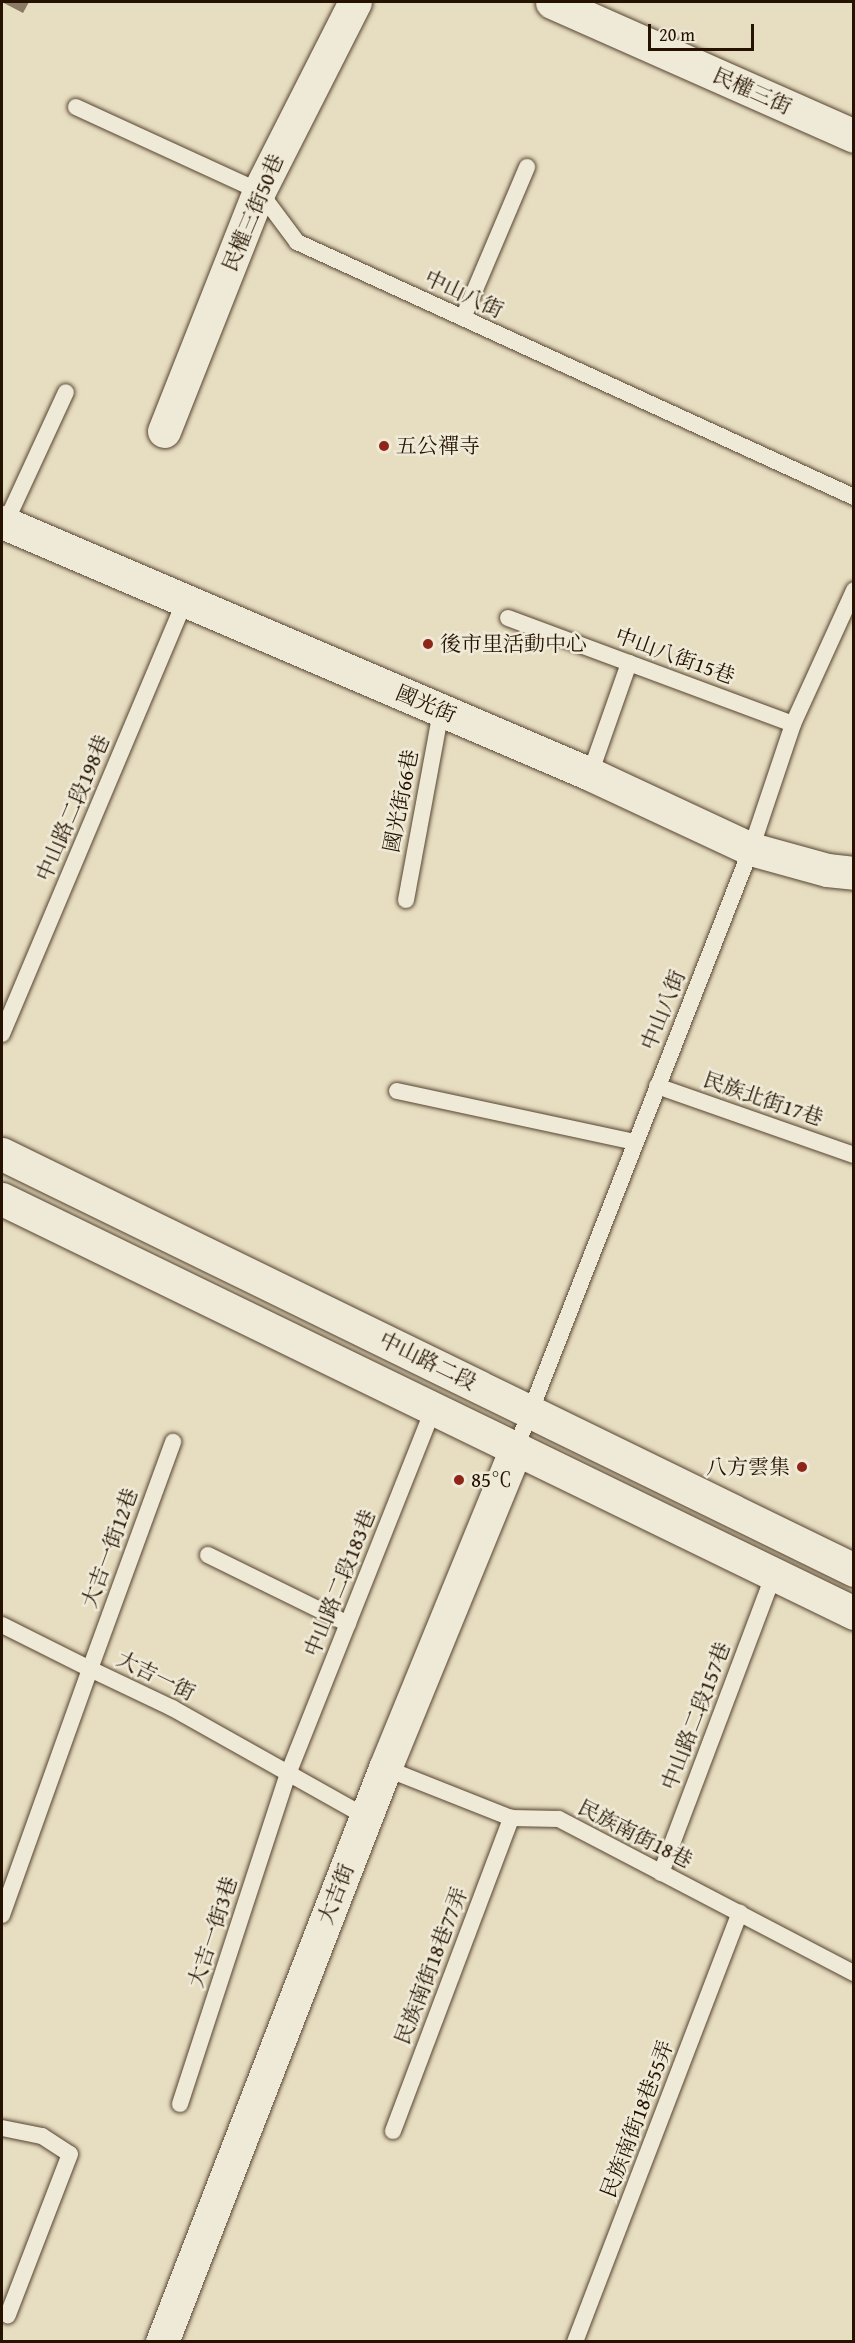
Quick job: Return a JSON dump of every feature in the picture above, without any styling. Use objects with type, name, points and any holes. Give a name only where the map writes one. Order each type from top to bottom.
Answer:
[{"type":"street","name":"民權三街50巷","points":[[164,431],[259,190],[355,2]]},
{"type":"street","name":"民權三街","points":[[552,2],[854,136]]},
{"type":"street","name":"國光街","points":[[3,523],[590,774],[751,849],[827,870],[854,873]]},
{"type":"street","name":"中山路二段","points":[[2,1154],[854,1570]]},
{"type":"street","name":"中山路二段","points":[[2,1199],[854,1613]]},
{"type":"street","name":"大吉街","points":[[162,2342],[385,1768],[516,1448]]},
{"type":"lane","name":"中山八街","points":[[76,107],[259,190],[297,242],[854,497]]},
{"type":"lane","points":[[463,318],[526,167]]},
{"type":"lane","points":[[3,523],[66,392]]},
{"type":"lane","name":"中山八街","points":[[516,1448],[634,1142],[751,849],[793,724],[854,590]]},
{"type":"lane","name":"中山路二段198巷","points":[[2,1034],[185,601]]},
{"type":"lane","name":"中山八街15巷","points":[[508,618],[793,724]]},
{"type":"lane","points":[[590,774],[629,663]]},
{"type":"lane","name":"國光街66巷","points":[[406,900],[441,711]]},
{"type":"lane","name":"民族北街17巷","points":[[657,1086],[854,1155]]},
{"type":"lane","points":[[397,1091],[634,1142]]},
{"type":"lane","name":"中山路二段183巷","points":[[288,1774],[434,1408]]},
{"type":"lane","name":"大吉一街12巷","points":[[90,1669],[173,1442]]},
{"type":"lane","points":[[208,1555],[348,1624]]},
{"type":"lane","name":"中山路二段157巷","points":[[661,1873],[774,1574]]},
{"type":"lane","points":[[2,1625],[90,1669]]},
{"type":"lane","name":"大吉一街","points":[[2,1915],[90,1669],[172,1708],[366,1817]]},
{"type":"lane","name":"民族南街18巷","points":[[385,1768],[511,1818],[558,1819],[854,1973]]},
{"type":"lane","name":"大吉一街3巷","points":[[180,2104],[288,1774]]},
{"type":"lane","name":"民族南街18巷77弄","points":[[393,2131],[511,1818]]},
{"type":"lane","name":"民族南街18巷55弄","points":[[575,2342],[740,1913]]},
{"type":"lane","points":[[2,2128],[42,2136],[70,2154],[8,2315]]},
{"type":"building","points":[[2,2],[29,2],[23,13]]},
{"type":"place","name":"五公禪寺","points":[[384,446]]},
{"type":"place","name":"後市里活動中心","points":[[428,644]]},
{"type":"place","name":"八方雲集","points":[[802,1467]]},
{"type":"place","name":"85℃","points":[[459,1480]]}]
